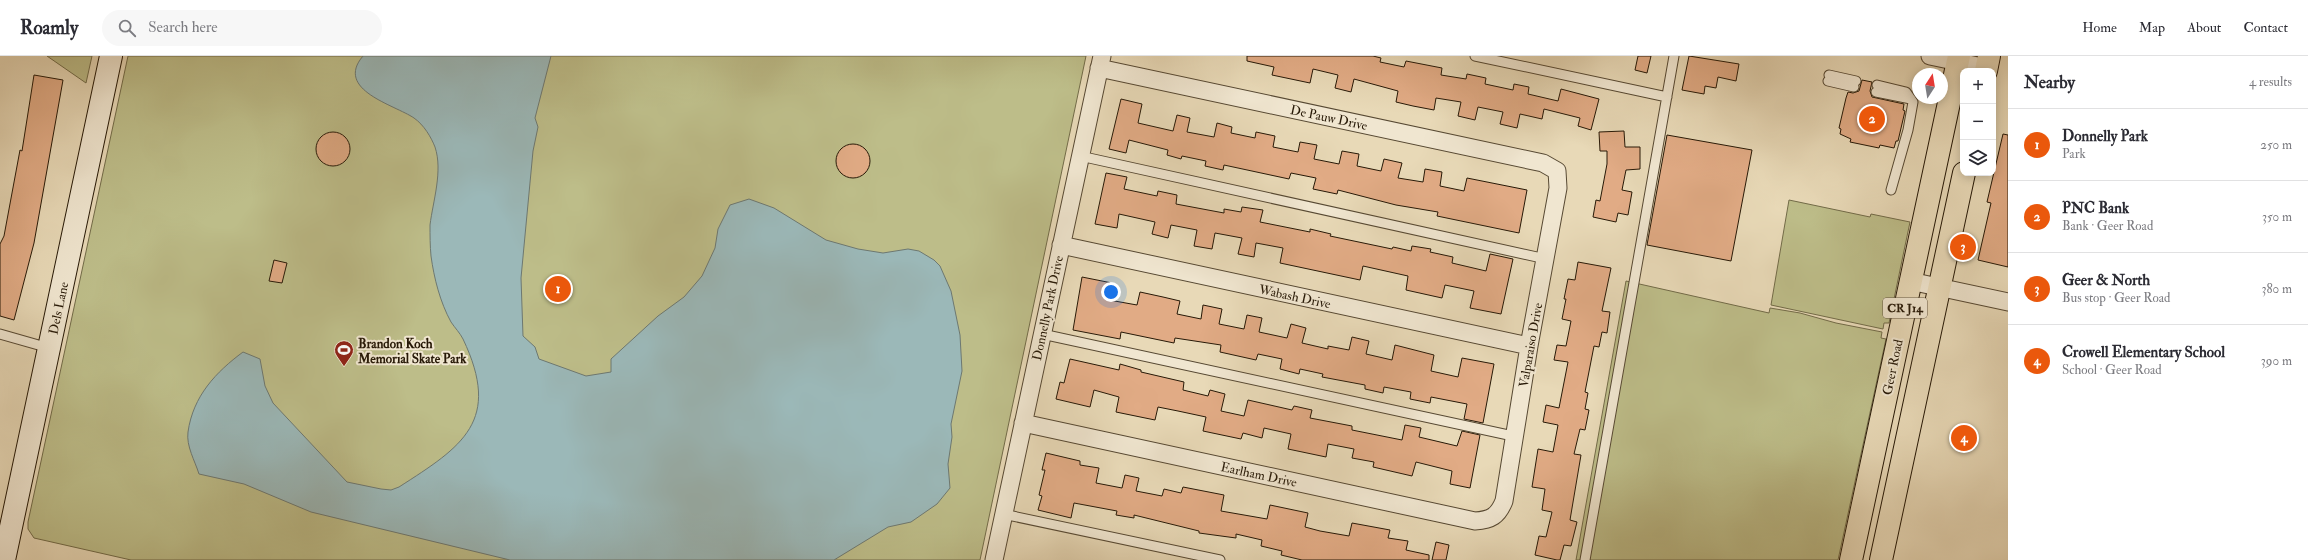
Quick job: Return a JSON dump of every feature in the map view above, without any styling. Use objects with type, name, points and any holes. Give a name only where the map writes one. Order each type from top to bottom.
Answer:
[{"type":"main road","name":"Geer Road","points":[[1851,560],[1958,59]]},
{"type":"main road","name":"CR J14","points":[[1881,560],[1963,176]]},
{"type":"street","name":"Dels Lane","points":[[4,560],[111,56]]},
{"type":"street","points":[[1930,56],[1958,59],[1987,65]]},
{"type":"street","name":"Donnelly Park Drive","points":[[994,560],[1100,62]]},
{"type":"street","name":"De Pauw Drive","points":[[1100,62],[1543,163],[1557,171]]},
{"type":"street","name":"Valparaiso Drive","points":[[1495,517],[1504,501],[1529,346],[1558,188],[1557,171]]},
{"type":"street","name":"Wabash Drive","points":[[1061,245],[1529,346]]},
{"type":"street","points":[[1910,281],[2008,302]]},
{"type":"street","name":"Earlham Drive","points":[[1023,423],[1475,521],[1495,517]]},
{"type":"street","points":[[0,556],[4,560]]},
{"type":"lane","points":[[1475,56],[1667,97]]},
{"type":"lane","points":[[1585,560],[1674,56]]},
{"type":"lane","points":[[1829,78],[1855,84]]},
{"type":"lane","points":[[1877,89],[1906,92],[1912,99],[1913,106],[1910,125],[1891,190]]},
{"type":"lane","points":[[1080,156],[1546,259]]},
{"type":"lane","points":[[0,334],[49,348]]},
{"type":"lane","points":[[1042,334],[1514,436]]},
{"type":"lane","points":[[1003,514],[1220,560]]},
{"type":"green space","points":[[47,56],[92,56],[86,83]]},
{"type":"green space","points":[[128,56],[1086,56],[980,560],[131,560],[34,538],[28,529],[28,522]]},
{"type":"green space","points":[[1789,200],[1870,217],[1871,214],[1910,222],[1889,323],[1884,323],[1883,329],[1771,305]]},
{"type":"green space","points":[[1626,281],[1769,313],[1770,308],[1800,313],[1836,323],[1882,332],[1881,338],[1886,339],[1838,560],[1576,560]]},
{"type":"water","points":[[363,56],[551,56],[535,118],[538,127],[533,151],[521,278],[523,336],[535,347],[539,359],[586,376],[611,372],[611,359],[658,316],[684,297],[702,276],[715,248],[718,229],[730,205],[749,199],[774,208],[826,240],[858,249],[883,253],[908,249],[919,251],[934,260],[940,266],[951,291],[960,335],[962,371],[951,424],[952,437],[948,464],[950,488],[937,504],[911,522],[888,527],[834,560],[510,560],[311,512],[244,484],[199,474],[188,443],[188,432],[195,407],[207,386],[224,368],[243,352],[260,359],[265,386],[273,403],[347,482],[391,490],[399,487],[422,472],[458,444],[470,428],[477,411],[478,391],[474,367],[463,339],[451,322],[444,306],[438,290],[432,264],[430,225],[438,176],[435,147],[427,131],[418,121],[370,95],[361,87],[356,78],[356,68]]},
{"type":"building","points":[[1247,56],[1373,56],[1381,58],[1380,62],[1404,67],[1406,61],[1442,68],[1441,75],[1466,79],[1467,74],[1486,78],[1485,84],[1513,90],[1514,84],[1529,87],[1528,94],[1558,101],[1561,89],[1599,99],[1591,130],[1578,126],[1580,118],[1544,109],[1542,119],[1520,114],[1517,128],[1500,124],[1503,112],[1478,107],[1475,120],[1458,116],[1461,102],[1436,98],[1434,110],[1413,106],[1396,102],[1398,91],[1354,79],[1351,92],[1335,88],[1338,75],[1313,69],[1310,83],[1272,75],[1274,67],[1247,61]]},
{"type":"building","points":[[1638,56],[1651,56],[1647,73],[1635,70]]},
{"type":"building","points":[[1689,56],[1739,64],[1736,81],[1718,77],[1716,88],[1705,86],[1704,94],[1682,90]]},
{"type":"building","points":[[34,75],[63,80],[34,243],[14,320],[0,316],[0,244],[4,236],[20,150],[22,151]]},
{"type":"building","points":[[1862,80],[1872,82],[1870,91],[1872,97],[1904,104],[1903,110],[1905,111],[1898,141],[1896,141],[1894,148],[1880,145],[1879,148],[1850,142],[1851,139],[1840,134],[1841,129],[1839,128],[1848,92],[1853,93],[1859,91]]},
{"type":"building","points":[[1121,99],[1142,104],[1138,123],[1173,131],[1177,115],[1190,118],[1187,132],[1214,137],[1217,123],[1232,127],[1231,133],[1255,138],[1256,132],[1275,136],[1273,147],[1298,152],[1300,142],[1317,145],[1314,159],[1339,164],[1342,151],[1359,154],[1357,166],[1381,171],[1384,159],[1402,163],[1398,178],[1423,182],[1425,169],[1442,172],[1440,186],[1464,191],[1467,178],[1527,190],[1519,233],[1437,216],[1438,212],[1396,205],[1338,190],[1337,194],[1313,189],[1316,178],[1291,173],[1289,179],[1224,165],[1223,170],[1205,166],[1206,161],[1182,156],[1181,159],[1167,155],[1168,150],[1129,140],[1126,153],[1109,149]]},
{"type":"building","points":[[1624,131],[1625,147],[1640,147],[1640,169],[1626,170],[1622,190],[1632,192],[1628,215],[1618,213],[1616,222],[1593,217],[1596,200],[1600,201],[1607,164],[1607,151],[1600,151],[1599,132]]},
{"type":"building","points":[[330,132],[336,132],[345,137],[349,143],[349,155],[345,161],[336,166],[330,166],[321,161],[316,152],[316,146],[321,137]]},
{"type":"building","points":[[2003,134],[2008,135],[2008,267],[1978,260],[1991,203],[1987,202],[1993,176],[1996,176],[1996,164]]},
{"type":"building","points":[[1667,135],[1752,150],[1731,261],[1647,245]]},
{"type":"building","points":[[850,144],[856,144],[865,149],[869,155],[869,167],[865,173],[856,178],[850,178],[841,173],[836,164],[836,158],[841,149]]},
{"type":"building","points":[[1106,173],[1127,177],[1124,189],[1157,196],[1158,191],[1177,195],[1176,204],[1224,213],[1224,209],[1241,212],[1242,207],[1263,210],[1260,222],[1310,232],[1310,229],[1331,234],[1330,236],[1392,249],[1393,247],[1411,251],[1412,246],[1431,249],[1430,252],[1453,257],[1452,263],[1486,271],[1490,254],[1513,259],[1501,314],[1470,308],[1474,291],[1445,285],[1442,298],[1406,290],[1408,276],[1363,266],[1360,280],[1280,263],[1283,248],[1256,243],[1254,257],[1238,254],[1242,238],[1215,233],[1212,249],[1194,246],[1197,230],[1171,225],[1168,238],[1152,234],[1155,222],[1119,214],[1117,228],[1095,224]]},
{"type":"building","points":[[274,260],[287,263],[282,283],[269,281]]},
{"type":"building","points":[[1578,262],[1611,268],[1602,311],[1610,312],[1607,333],[1602,332],[1599,347],[1594,346],[1585,392],[1588,393],[1585,409],[1589,410],[1585,430],[1580,429],[1574,454],[1581,455],[1570,520],[1577,522],[1571,546],[1564,545],[1560,560],[1557,560],[1535,555],[1539,536],[1546,537],[1552,512],[1542,510],[1545,489],[1532,487],[1538,449],[1553,452],[1558,425],[1543,422],[1546,405],[1559,408],[1568,362],[1554,360],[1557,345],[1566,346],[1571,321],[1562,319],[1566,299],[1564,299],[1568,279],[1575,280]]},
{"type":"building","points":[[1082,277],[1112,283],[1109,300],[1137,305],[1140,292],[1180,301],[1177,314],[1201,319],[1203,305],[1222,309],[1219,324],[1244,329],[1247,315],[1262,318],[1259,332],[1287,338],[1291,324],[1306,328],[1302,343],[1328,349],[1328,346],[1349,350],[1352,337],[1369,341],[1366,354],[1392,360],[1395,345],[1434,355],[1431,371],[1458,377],[1462,358],[1494,364],[1483,423],[1464,419],[1467,404],[1431,397],[1430,403],[1410,399],[1411,392],[1384,387],[1383,393],[1365,389],[1365,385],[1322,377],[1323,374],[1300,369],[1299,374],[1280,369],[1282,359],[1258,354],[1256,360],[1220,352],[1221,345],[1175,338],[1174,343],[1121,332],[1120,339],[1073,330]]},
{"type":"building","points":[[1070,359],[1119,370],[1120,364],[1141,370],[1141,372],[1184,382],[1183,390],[1208,396],[1210,390],[1225,394],[1221,411],[1244,416],[1248,400],[1292,410],[1294,406],[1312,410],[1310,418],[1352,426],[1352,430],[1402,440],[1405,425],[1421,428],[1419,437],[1457,446],[1462,431],[1480,435],[1470,488],[1450,484],[1452,471],[1416,462],[1412,476],[1373,467],[1374,462],[1352,458],[1354,449],[1328,444],[1326,457],[1288,449],[1291,434],[1264,428],[1262,438],[1243,433],[1241,439],[1203,431],[1206,417],[1158,407],[1155,420],[1116,412],[1119,397],[1094,390],[1090,407],[1056,399],[1060,382],[1064,383]]},
{"type":"building","points":[[1046,453],[1080,461],[1080,465],[1099,468],[1096,483],[1122,488],[1125,475],[1139,478],[1136,491],[1162,496],[1164,489],[1181,493],[1183,487],[1224,495],[1221,511],[1267,519],[1270,505],[1308,513],[1305,527],[1320,531],[1349,536],[1352,523],[1390,530],[1388,538],[1408,541],[1406,550],[1429,555],[1429,560],[1302,560],[1281,555],[1282,551],[1261,546],[1262,540],[1236,534],[1236,538],[1199,533],[1199,531],[1134,515],[1134,518],[1116,515],[1117,511],[1074,503],[1071,518],[1038,510],[1042,496],[1039,495],[1045,470],[1042,470]]},
{"type":"building","points":[[1436,542],[1449,545],[1446,560],[1432,560]]},
{"type":"place","name":"PNC Bank","points":[[1872,119]]},
{"type":"place","name":"Geer & North","points":[[1963,247]]},
{"type":"place","name":"Donnelly Park","points":[[558,289]]},
{"type":"place","name":"Brandon Koch Memorial Skate Park","points":[[344,367]]},
{"type":"place","name":"Crowell Elementary School","points":[[1964,438]]}]
